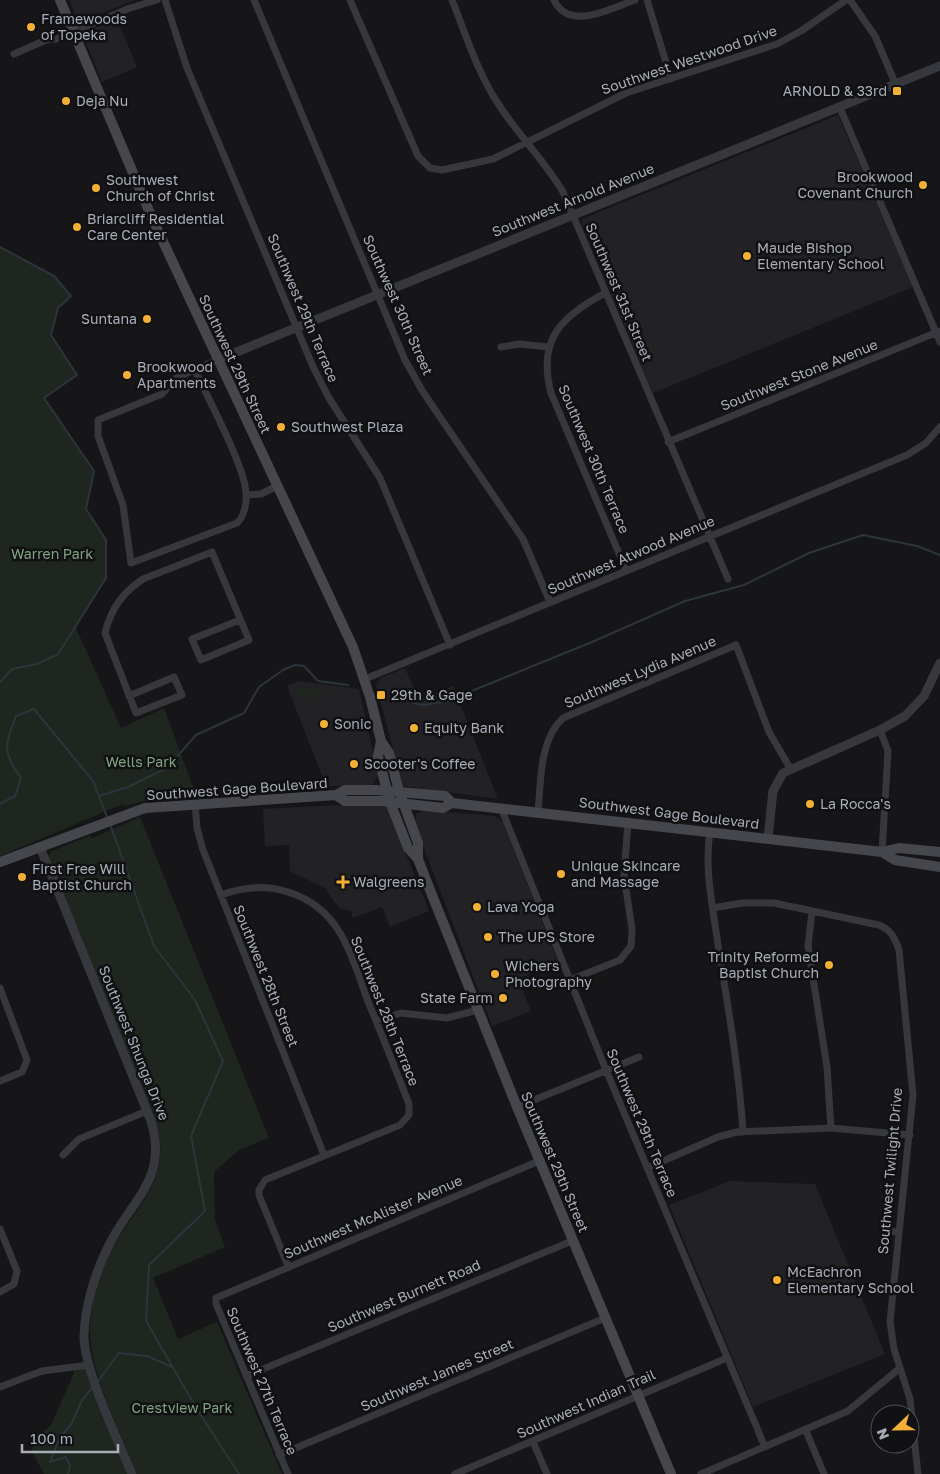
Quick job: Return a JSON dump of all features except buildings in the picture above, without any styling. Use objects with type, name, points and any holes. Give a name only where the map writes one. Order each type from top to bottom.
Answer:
[{"type":"main road","name":"Southwest 29th Street","points":[[60,0],[138,187],[217,360],[342,624],[365,680],[381,741],[389,753],[403,804],[418,844],[418,859]]},
{"type":"main road","name":"Southwest 29th Street","points":[[381,741],[378,756],[386,790],[408,848],[418,859],[517,1108],[671,1474]]},
{"type":"main road","name":"Southwest Gage Boulevard","points":[[0,862],[124,815],[153,807],[336,795],[345,790],[386,790],[445,796],[452,803]]},
{"type":"main road","name":"Southwest Gage Boulevard","points":[[336,795],[345,801],[390,802],[443,808],[452,803],[628,821],[882,852],[899,848],[940,852]]},
{"type":"main road","name":"Southwest Gage Boulevard","points":[[882,852],[895,860],[940,867]]},
{"type":"street","points":[[14,54],[130,8],[157,0]]},
{"type":"street","name":"Southwest 29th Terrace","points":[[165,0],[187,68],[297,327],[329,398],[375,469],[388,493],[450,644]]},
{"type":"street","name":"Southwest 30th Street","points":[[254,0],[416,380],[523,540],[550,602]]},
{"type":"street","name":"Southwest Westwood Drive","points":[[350,0],[418,156],[424,164],[442,170],[463,167],[493,158],[527,144],[591,109],[626,93],[777,44],[801,31],[846,0]]},
{"type":"street","name":"Southwest 31st Street","points":[[452,0],[490,90],[527,144],[549,170],[573,214],[668,442],[728,579]]},
{"type":"street","points":[[554,0],[565,13],[581,17],[635,0]]},
{"type":"street","points":[[647,0],[671,78]]},
{"type":"street","points":[[850,0],[875,36],[896,85]]},
{"type":"street","name":"Southwest Arnold Avenue","points":[[217,360],[940,66]]},
{"type":"street","points":[[840,108],[938,332],[940,342]]},
{"type":"street","name":"Southwest 30th Terrace","points":[[605,293],[576,308],[567,317],[555,334],[549,347],[547,370],[551,393],[626,570]]},
{"type":"street","name":"Southwest Stone Avenue","points":[[668,442],[938,332]]},
{"type":"street","points":[[501,347],[519,344],[549,347]]},
{"type":"street","points":[[195,370],[240,469],[246,495],[242,516],[237,523],[132,563],[123,506],[98,436],[98,420],[162,394],[176,378],[217,360]]},
{"type":"street","name":"Southwest Atwood Avenue","points":[[365,680],[626,570],[907,455],[926,443],[940,427]]},
{"type":"street","points":[[246,495],[261,494],[277,486]]},
{"type":"street","points":[[129,696],[174,677],[182,695],[136,713],[129,696],[104,633],[112,610],[134,585],[143,579],[212,552],[249,640],[201,660],[192,639],[240,620]]},
{"type":"street","name":"Southwest Lydia Avenue","points":[[538,812],[546,745],[553,728],[563,718],[736,645],[769,732],[790,768]]},
{"type":"street","points":[[768,838],[775,784],[783,773],[790,768],[880,730],[905,716],[924,696],[940,662]]},
{"type":"street","points":[[880,730],[888,751],[882,852]]},
{"type":"street","name":"Southwest 28th Street","points":[[195,804],[197,828],[203,850],[324,1155]]},
{"type":"street","name":"Southwest 29th Terrace","points":[[501,808],[606,1070],[765,1447]]},
{"type":"street","points":[[570,980],[620,960],[631,946],[632,929],[624,865],[628,821]]},
{"type":"street","points":[[710,831],[707,874],[741,1095],[743,1132]]},
{"type":"street","name":"Southwest Shunga Drive","points":[[40,847],[147,1111],[156,1142],[155,1166],[147,1188],[108,1246],[98,1273],[84,1334],[89,1365],[132,1474]]},
{"type":"street","name":"Southwest 28th Terrace","points":[[220,895],[245,888],[271,887],[296,894],[320,908],[344,940],[409,1104],[409,1115],[400,1124],[324,1155]]},
{"type":"street","name":"Southwest Twilight Drive","points":[[713,908],[758,902],[785,905],[879,925],[889,930],[899,950],[913,1095],[890,1322],[894,1349],[910,1399],[918,1474]]},
{"type":"street","points":[[812,912],[808,946],[827,1067],[831,1128]]},
{"type":"street","points":[[0,988],[26,1055],[26,1066],[18,1074],[0,1081]]},
{"type":"street","points":[[376,1021],[401,1013],[447,1018],[478,1010]]},
{"type":"street","points":[[517,1108],[639,1057]]},
{"type":"street","points":[[64,1155],[80,1139],[147,1111]]},
{"type":"street","points":[[648,1168],[718,1137],[743,1132],[831,1128],[910,1136]]},
{"type":"street","points":[[288,1266],[259,1195],[261,1184],[265,1180],[324,1155]]},
{"type":"street","name":"Southwest McAlister Avenue","points":[[216,1298],[539,1161]]},
{"type":"street","points":[[0,1228],[17,1271],[14,1284],[0,1292]]},
{"type":"street","points":[[886,1231],[898,1232]]},
{"type":"street","name":"Southwest Burnett Road","points":[[246,1376],[572,1241]]},
{"type":"street","name":"Southwest 27th Terrace","points":[[216,1298],[216,1304],[288,1474]]},
{"type":"street","name":"Southwest James Street","points":[[279,1455],[605,1318]]},
{"type":"street","name":"Southwest Indian Trail","points":[[455,1474],[728,1358]]},
{"type":"street","points":[[0,1386],[42,1371],[89,1365]]},
{"type":"street","points":[[701,1474],[848,1412],[900,1368]]},
{"type":"street","points":[[806,1431],[824,1474]]},
{"type":"street","points":[[533,1442],[547,1474]]},
{"type":"shaded area","points":[[69,0],[135,0],[82,21],[77,19]]},
{"type":"shaded area","points":[[117,19],[137,67],[102,82],[83,36],[84,32]]},
{"type":"shaded area","name":"Maude Bishop Elementary School","points":[[838,115],[913,287],[653,393],[582,224],[582,219]]},
{"type":"shaded area","points":[[405,668],[419,700],[453,686],[498,799],[403,786],[376,685],[381,678]]},
{"type":"shaded area","points":[[299,681],[359,689],[378,775],[374,783],[367,786],[326,786],[287,686]]},
{"type":"shaded area","points":[[342,805],[382,806],[387,808],[429,911],[390,927],[382,907],[353,918],[351,911],[340,908],[325,888],[290,871],[289,845],[265,846],[263,809]]},
{"type":"shaded area","points":[[425,810],[495,816],[502,821],[558,962],[518,979],[531,1011],[492,1026],[415,825],[416,814]]},
{"type":"shaded area","name":"McEachron Elementary School","points":[[730,1181],[815,1184],[885,1354],[753,1407],[669,1205]]},
{"type":"green space","points":[[0,247],[54,276],[71,296],[58,308],[51,335],[77,375],[44,398],[94,471],[86,509],[106,540],[106,578],[76,628],[121,728],[164,708],[196,795],[144,801],[125,806],[123,804],[0,856]]},
{"type":"green space","points":[[300,687],[305,690],[320,689],[322,695],[308,700],[306,695],[299,697],[297,692]]},
{"type":"green space","name":"Crestview Park","points":[[140,817],[269,1138],[239,1150],[214,1172],[215,1220],[225,1247],[153,1278],[178,1339],[217,1322],[282,1474],[137,1474],[100,1383],[91,1346],[90,1330],[93,1302],[104,1264],[118,1238],[149,1192],[156,1177],[160,1160],[160,1141],[155,1119],[51,865],[49,855],[52,851],[89,836],[92,838]]},
{"type":"green space","points":[[89,1365],[132,1474],[44,1474],[31,1450],[39,1436],[51,1425],[74,1373],[74,1366]]},
{"type":"waterway","points":[[0,247],[54,276],[71,296],[58,308],[51,335],[77,375],[44,398],[94,471],[86,509],[106,540],[106,578],[58,654],[37,664],[12,669],[0,682]]},
{"type":"waterway","points":[[413,703],[424,705],[447,701],[592,642],[685,601],[744,585],[809,553],[863,535],[917,546],[940,555]]},
{"type":"waterway","points":[[99,796],[128,787],[167,768],[196,735],[244,713],[259,687],[283,670],[295,665],[304,666],[318,681],[348,685]]},
{"type":"waterway","points":[[0,804],[15,796],[21,778],[8,755],[7,748],[12,726],[16,716],[34,709],[93,781],[107,817]]},
{"type":"waterway","points":[[110,824],[154,946],[195,1000],[223,1061],[191,1136],[205,1211],[149,1265],[146,1321],[198,1411],[239,1474]]},
{"type":"waterway","points":[[98,1381],[119,1353],[147,1356],[172,1367]]},
{"type":"waterway","points":[[68,1474],[70,1466],[66,1457],[50,1462],[59,1439],[72,1423],[82,1400],[93,1387]]},
{"type":"place","name":"Framewoods of Topeka","points":[[31,27]]},
{"type":"place","name":"ARNOLD & 33rd","points":[[897,91]]},
{"type":"place","name":"Deja Nu","points":[[66,101]]},
{"type":"place","name":"Brookwood Covenant Church","points":[[923,185]]},
{"type":"place","name":"Southwest Church of Christ","points":[[96,188]]},
{"type":"place","name":"Briarcliff Residential Care Center","points":[[77,227]]},
{"type":"place","name":"Maude Bishop Elementary School","points":[[747,256]]},
{"type":"place","name":"Suntana","points":[[147,319]]},
{"type":"place","name":"Brookwood Apartments","points":[[127,375]]},
{"type":"place","name":"Southwest Plaza","points":[[281,427]]},
{"type":"place","name":"29th & Gage","points":[[381,695]]},
{"type":"place","name":"Sonic","points":[[324,724]]},
{"type":"place","name":"Equity Bank","points":[[414,728]]},
{"type":"place","name":"Scooter's Coffee","points":[[354,764]]},
{"type":"place","name":"La Rocca's","points":[[810,804]]},
{"type":"place","name":"Unique Skincare and Massage","points":[[561,874]]},
{"type":"place","name":"First Free Will Baptist Church","points":[[22,877]]},
{"type":"place","name":"Walgreens","points":[[343,882]]},
{"type":"place","name":"Lava Yoga","points":[[477,907]]},
{"type":"place","name":"The UPS Store","points":[[488,937]]},
{"type":"place","name":"Trinity Reformed Baptist Church","points":[[829,965]]},
{"type":"place","name":"Wichers Photography","points":[[495,974]]},
{"type":"place","name":"State Farm","points":[[503,998]]},
{"type":"place","name":"McEachron Elementary School","points":[[777,1280]]},
{"type":"park label","name":"Warren Park","points":[[52,554]]},
{"type":"park label","name":"Wells Park","points":[[141,762]]}]
